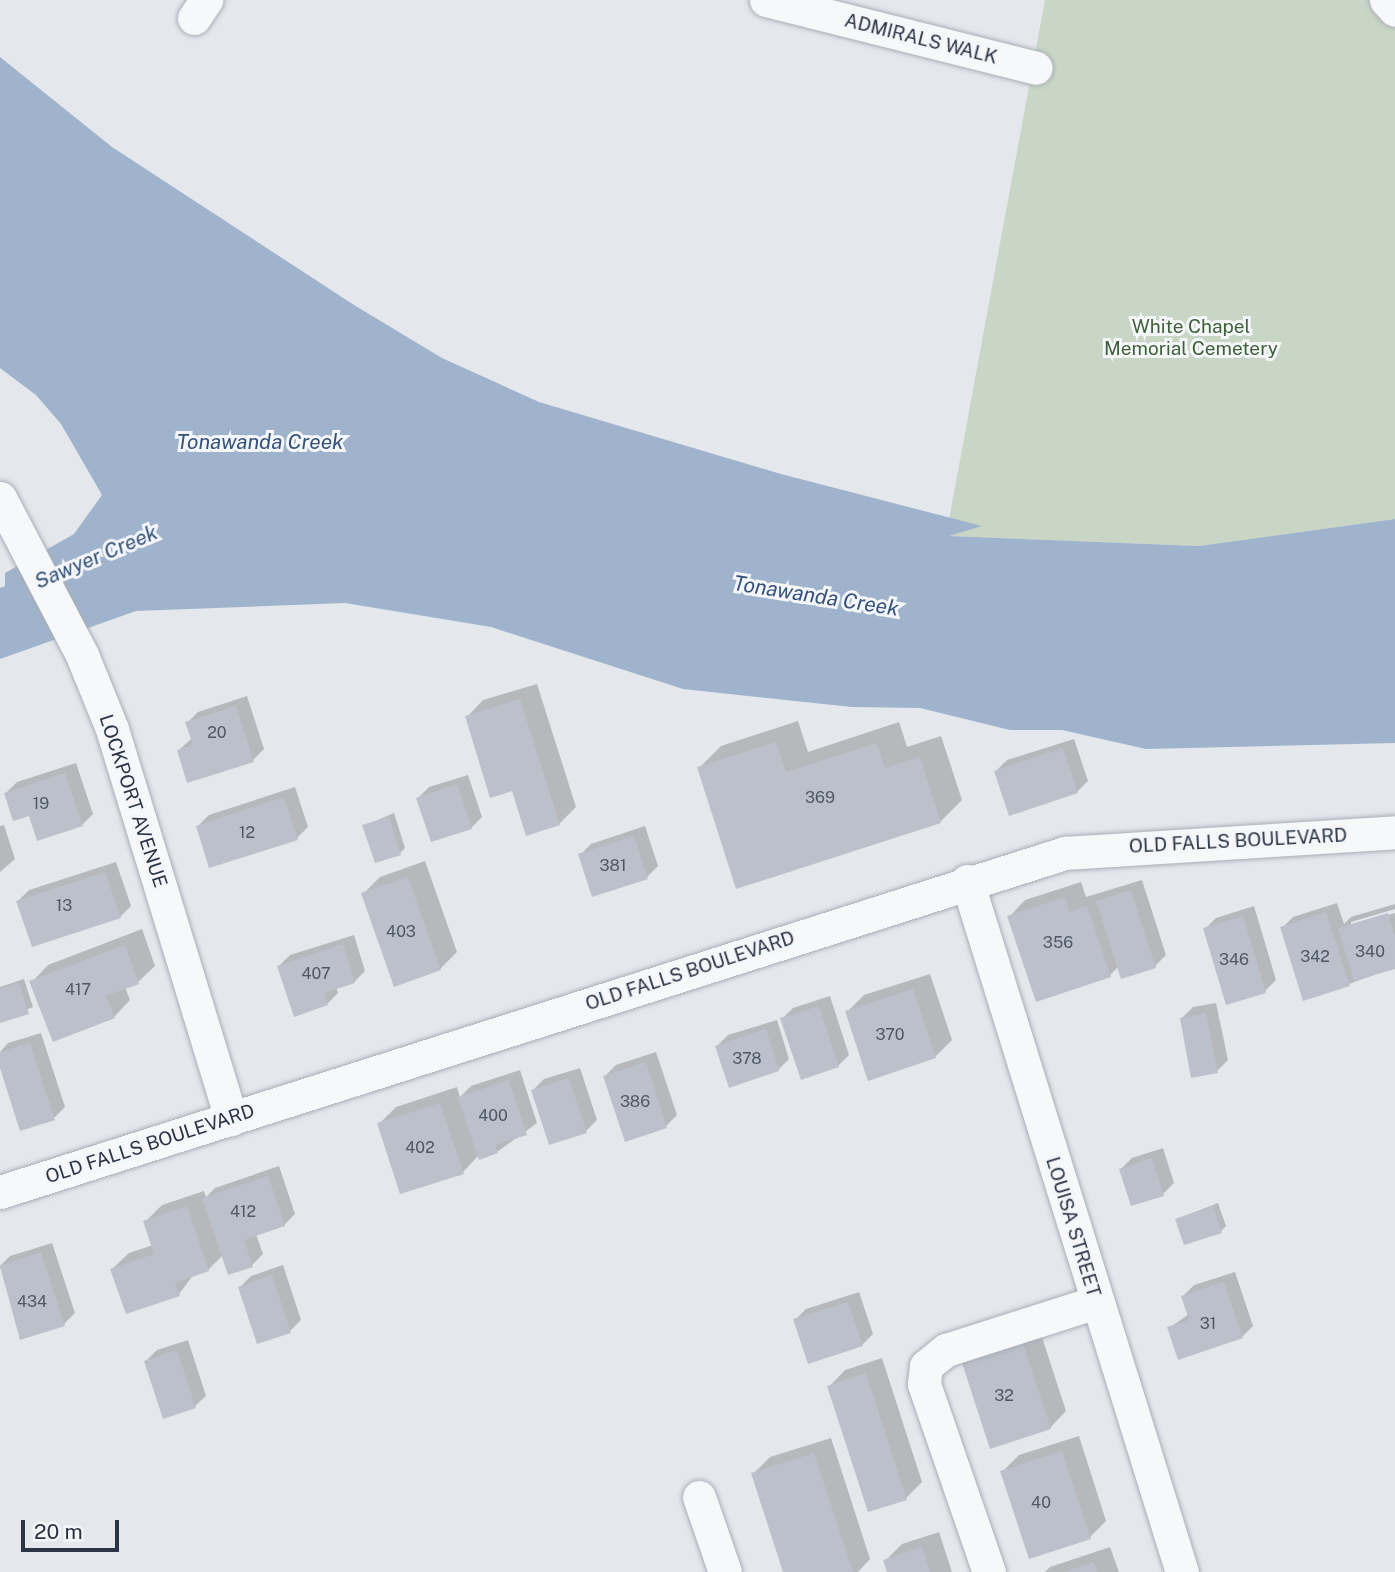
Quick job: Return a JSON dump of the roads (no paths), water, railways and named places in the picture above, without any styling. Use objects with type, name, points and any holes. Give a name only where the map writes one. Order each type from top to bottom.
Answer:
[{"type":"street","name":"ADMIRALS WALK","points":[[766,0],[1036,68]]},
{"type":"street","points":[[1386,0],[1395,10]]},
{"type":"street","name":"LOCKPORT AVENUE","points":[[0,498],[25,540],[82,655],[112,729],[231,1119]]},
{"type":"street","name":"OLD FALLS BOULEVARD","points":[[0,1192],[967,881],[1065,853],[1103,848],[1395,832]]},
{"type":"street","name":"LOUISA STREET","points":[[967,881],[1096,1303],[1182,1572]]},
{"type":"street","points":[[989,1572],[924,1384],[926,1366],[946,1350],[1096,1303]]},
{"type":"street","points":[[699,1497],[725,1572]]},
{"type":"water","name":"Tonawanda Creek","points":[[0,57],[112,147],[354,305],[442,358],[539,402],[781,474],[982,526],[949,536],[1199,546],[1395,519],[1395,743],[1146,749],[1062,730],[1010,730],[920,708],[852,707],[683,689],[491,627],[345,603],[136,611],[0,659],[0,588],[5,586],[5,573],[74,534],[102,495],[61,424],[36,395],[0,368]]},
{"type":"park label","name":"White Chapel Memorial Cemetery","points":[[1191,338]]},
{"type":"water label","name":"Sawyer Creek","points":[[96,557]]}]
